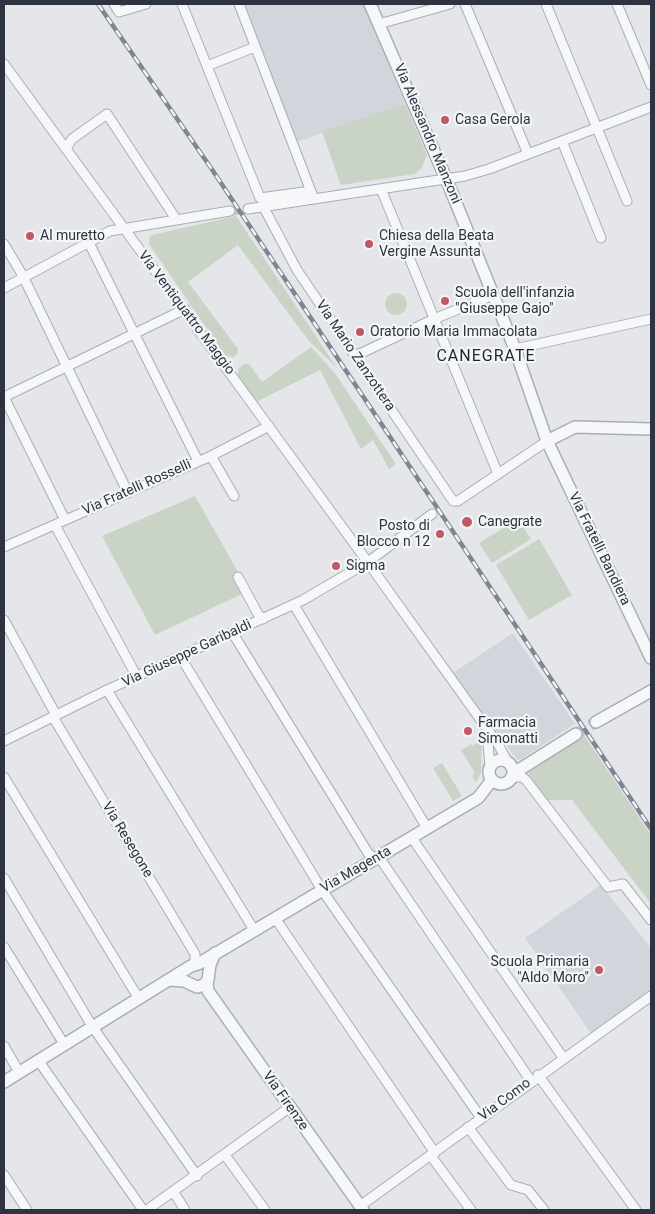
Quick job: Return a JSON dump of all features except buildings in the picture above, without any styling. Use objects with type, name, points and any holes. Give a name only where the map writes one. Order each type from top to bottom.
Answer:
[{"type":"street","points":[[114,4],[119,12],[146,4]]},
{"type":"street","points":[[182,4],[260,198],[381,189],[447,179],[489,169],[651,107]]},
{"type":"street","points":[[239,4],[312,195]]},
{"type":"street","name":"Via Alessandro Manzoni","points":[[370,4],[447,179],[515,349]]},
{"type":"street","points":[[379,24],[450,4]]},
{"type":"street","points":[[465,4],[528,154]]},
{"type":"street","points":[[546,4],[627,201]]},
{"type":"street","points":[[617,4],[651,85]]},
{"type":"street","points":[[207,66],[255,47]]},
{"type":"street","name":"Via Ventiquattro Maggio","points":[[4,64],[185,309],[368,562],[486,730],[498,744],[511,769]]},
{"type":"street","points":[[64,146],[107,114],[176,219]]},
{"type":"street","points":[[562,141],[601,238]]},
{"type":"street","points":[[381,189],[498,474],[547,441],[575,427],[651,429]]},
{"type":"street","points":[[248,208],[312,195]]},
{"type":"street","name":"Via Mario Zanzottera","points":[[263,206],[297,270],[453,501],[458,501],[498,474]]},
{"type":"street","points":[[4,288],[88,241],[123,227],[230,211]]},
{"type":"street","points":[[88,241],[198,461]]},
{"type":"street","points":[[4,244],[23,276],[128,493]]},
{"type":"street","points":[[355,356],[434,319],[493,295]]},
{"type":"street","points":[[65,520],[4,397],[185,309]]},
{"type":"street","points":[[515,349],[651,319]]},
{"type":"street","name":"Via Fratelli Bandiera","points":[[515,349],[547,441],[651,658]]},
{"type":"street","name":"Via Fratelli Rosselli","points":[[4,548],[211,456],[269,426]]},
{"type":"street","points":[[211,456],[234,496]]},
{"type":"street","name":"Via Giuseppe Garibaldi","points":[[4,741],[107,690],[294,605],[368,562],[432,514]]},
{"type":"street","points":[[55,525],[137,677]]},
{"type":"street","points":[[238,577],[258,614],[263,619]]},
{"type":"street","points":[[294,605],[428,828]]},
{"type":"street","name":"Via Resegone","points":[[4,620],[55,716],[195,954],[194,966]]},
{"type":"street","points":[[232,632],[373,858],[534,1078],[636,1210]]},
{"type":"street","points":[[180,656],[322,890],[481,1118]]},
{"type":"street","points":[[107,690],[254,930]]},
{"type":"street","points":[[596,722],[651,691]]},
{"type":"street","points":[[486,730],[490,766],[488,774],[492,780],[503,784]]},
{"type":"street","points":[[478,798],[503,784],[511,769],[528,763],[576,734]]},
{"type":"street","points":[[490,766],[499,760],[526,780],[608,887],[623,884],[651,920]]},
{"type":"street","points":[[4,777],[139,999]]},
{"type":"street","name":"Via Magenta","points":[[4,1082],[168,980],[478,798],[492,780]]},
{"type":"street","points":[[412,838],[564,1059]]},
{"type":"street","points":[[4,878],[92,1026],[197,1176]]},
{"type":"street","points":[[275,918],[471,1210]]},
{"type":"street","points":[[4,947],[64,1044]]},
{"type":"street","points":[[206,983],[215,953]]},
{"type":"street","points":[[194,966],[206,968],[206,983],[193,987],[188,982],[186,974],[194,966]]},
{"type":"street","points":[[168,980],[188,982]]},
{"type":"street","name":"Via Firenze","points":[[206,983],[290,1107],[362,1208]]},
{"type":"street","name":"Via Como","points":[[362,1208],[534,1078],[564,1059],[651,996]]},
{"type":"street","points":[[4,1046],[20,1072]]},
{"type":"street","points":[[38,1060],[143,1210]]},
{"type":"street","points":[[147,1210],[225,1156],[290,1107]]},
{"type":"street","points":[[468,1128],[511,1185],[528,1190],[544,1210]]},
{"type":"street","points":[[225,1156],[265,1210]]},
{"type":"street","points":[[4,1175],[27,1210]]},
{"type":"street","points":[[172,1191],[185,1210]]},
{"type":"shaded area","points":[[245,4],[363,4],[405,104],[297,142]]},
{"type":"shaded area","points":[[405,104],[427,155],[422,167],[415,174],[341,185],[322,132]]},
{"type":"shaded area","points":[[236,216],[337,368],[308,340],[238,245],[188,282],[238,349],[237,354],[233,357],[225,355],[149,244],[149,238],[152,235]]},
{"type":"shaded area","points":[[396,293],[404,296],[407,304],[404,312],[396,315],[388,312],[385,304],[388,296]]},
{"type":"shaded area","points":[[311,347],[334,372],[396,464],[389,469],[373,440],[361,449],[320,370],[256,402],[238,375],[239,368],[244,364],[249,364],[262,382]]},
{"type":"shaded area","points":[[195,496],[238,572],[233,574],[244,593],[155,635],[102,536]]},
{"type":"shaded area","points":[[518,519],[531,539],[492,563],[479,543]]},
{"type":"shaded area","points":[[539,539],[572,595],[529,620],[496,565]]},
{"type":"shaded area","points":[[513,633],[575,724],[518,761],[453,673]]},
{"type":"shaded area","points":[[584,735],[651,835],[651,904],[572,800],[546,800],[528,773]]},
{"type":"shaded area","points":[[482,737],[481,773],[476,782],[472,776],[475,773],[461,750],[471,744],[473,746]]},
{"type":"shaded area","points":[[442,763],[462,796],[453,801],[433,768]]},
{"type":"shaded area","name":"Scuola Primaria \"Aldo Moro\"","points":[[601,885],[651,948],[651,992],[592,1035],[525,938]]},
{"type":"tunnel","points":[[230,211],[248,209]]},
{"type":"tunnel","points":[[576,734],[596,722]]},
{"type":"railway","points":[[98,4],[211,168],[651,829]]},
{"type":"place","name":"Casa Gerola","points":[[445,120]]},
{"type":"place","name":"Al muretto","points":[[30,236]]},
{"type":"place","name":"Chiesa della Beata Vergine Assunta","points":[[369,244]]},
{"type":"place","name":"Scuola dell'infanzia \"Giuseppe Gajo\"","points":[[445,301]]},
{"type":"place","name":"Oratorio Maria Immacolata","points":[[360,332]]},
{"type":"place","name":"Canegrate","points":[[467,522]]},
{"type":"place","name":"Posto di Blocco n 12","points":[[440,534]]},
{"type":"place","name":"Sigma","points":[[336,566]]},
{"type":"place","name":"Farmacia Simonatti","points":[[468,731]]},
{"type":"place","name":"Scuola Primaria \"Aldo Moro\"","points":[[599,970]]},
{"type":"district","name":"CANEGRATE","points":[[486,357]]}]
